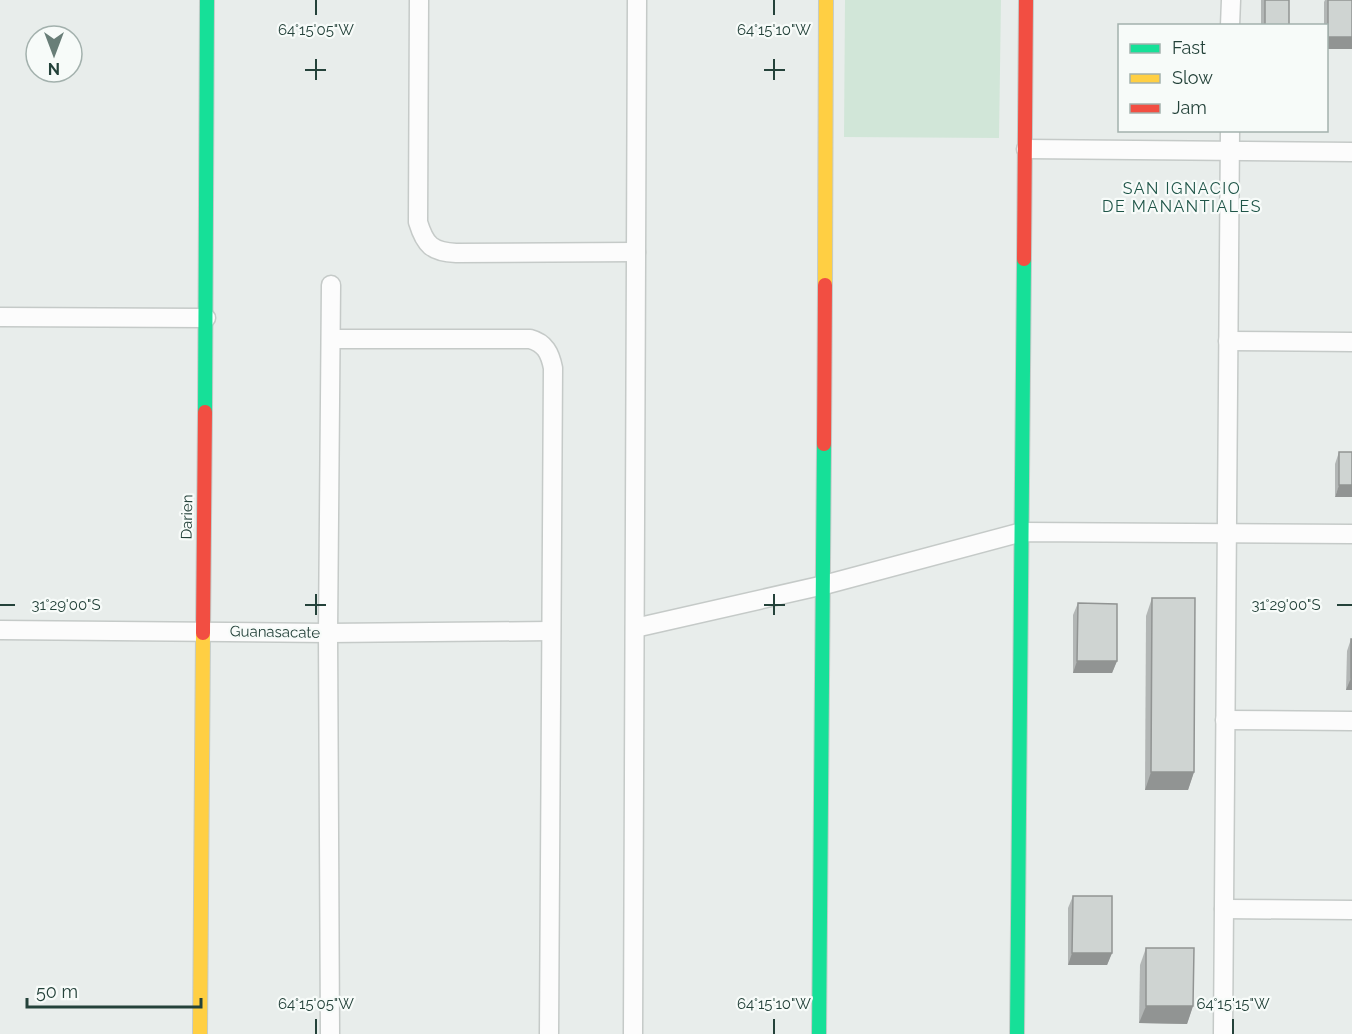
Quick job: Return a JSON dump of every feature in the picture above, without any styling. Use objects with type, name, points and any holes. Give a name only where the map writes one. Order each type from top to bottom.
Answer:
[{"type":"street","name":"Darien","points":[[200,1034],[207,0]]},
{"type":"street","points":[[419,0],[418,222],[423,237],[430,246],[443,252],[456,253],[636,252]]},
{"type":"street","points":[[633,1034],[637,0]]},
{"type":"street","points":[[819,1034],[824,585],[826,0]]},
{"type":"street","points":[[1017,1034],[1026,0]]},
{"type":"street","points":[[1230,0],[1230,24]]},
{"type":"street","points":[[1223,1034],[1230,132]]},
{"type":"street","points":[[1026,149],[1352,152]]},
{"type":"street","points":[[330,1034],[328,633],[331,285]]},
{"type":"street","points":[[0,317],[206,318]]},
{"type":"street","points":[[331,339],[530,339],[546,348],[551,357],[554,368],[549,1034]]},
{"type":"street","points":[[1228,341],[1352,342]]},
{"type":"street","points":[[635,628],[824,585],[1022,532],[1352,534]]},
{"type":"street","name":"Guanasacate","points":[[0,630],[328,633],[551,631]]},
{"type":"street","points":[[1226,720],[1352,721]]},
{"type":"street","points":[[1224,909],[1352,910]]},
{"type":"green space","points":[[845,0],[1001,0],[999,138],[844,137]]},
{"type":"building","points":[[1265,0],[1289,0],[1289,24],[1265,24]]},
{"type":"building","points":[[1328,0],[1352,0],[1352,37],[1328,37]]},
{"type":"building","points":[[1339,452],[1352,452],[1352,485],[1339,485]]},
{"type":"building","points":[[1152,598],[1195,598],[1194,772],[1151,772]]},
{"type":"building","points":[[1078,603],[1117,604],[1117,661],[1077,661]]},
{"type":"building","points":[[1352,639],[1352,678],[1351,678]]},
{"type":"building","points":[[1073,896],[1112,896],[1112,953],[1072,953]]},
{"type":"building","points":[[1146,948],[1194,948],[1193,1006],[1146,1006]]},
{"type":"traffic: fast","points":[[205,412],[207,0]]},
{"type":"traffic: fast","points":[[1017,1034],[1024,259]]},
{"type":"traffic: fast","points":[[819,1034],[824,444]]},
{"type":"traffic: slow","points":[[825,285],[826,0]]},
{"type":"traffic: slow","points":[[200,1034],[203,633]]},
{"type":"traffic: jam","points":[[1024,259],[1026,0]]},
{"type":"traffic: jam","points":[[824,444],[825,285]]},
{"type":"traffic: jam","points":[[203,633],[205,412]]},
{"type":"district","name":"SAN IGNACIO DE MANANTIALES","points":[[1182,197]]}]
